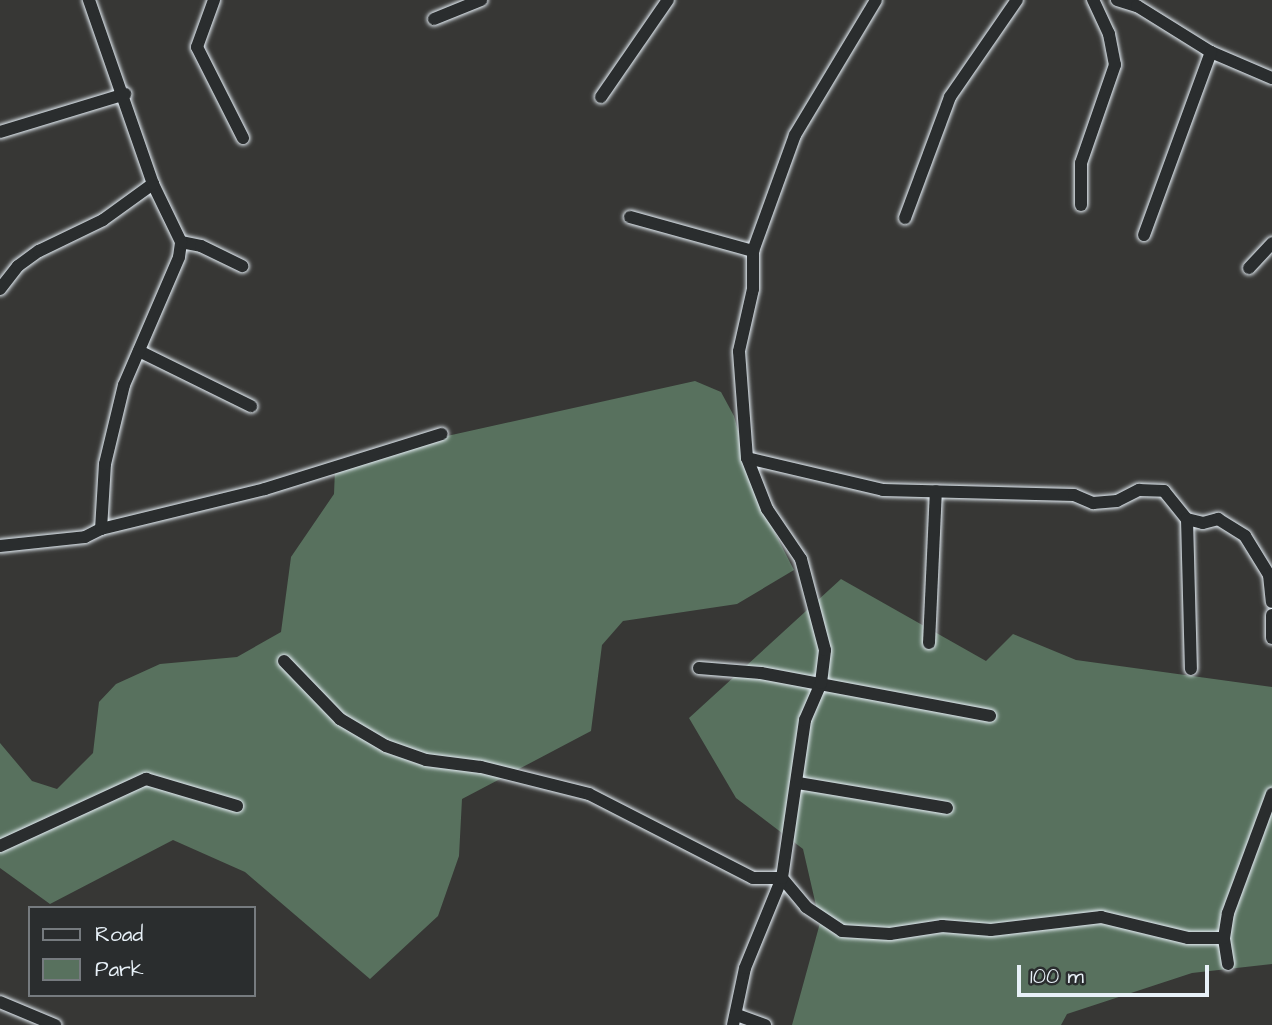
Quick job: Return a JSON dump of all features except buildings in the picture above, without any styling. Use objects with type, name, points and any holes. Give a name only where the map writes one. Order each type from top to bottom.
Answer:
[{"type":"street","points":[[89,0],[124,94],[153,184],[181,242],[179,257],[124,385],[105,464],[101,529]]},
{"type":"street","points":[[214,0],[197,47],[243,138]]},
{"type":"street","points":[[434,19],[481,0]]},
{"type":"street","points":[[601,97],[667,0]]},
{"type":"street","points":[[765,1025],[735,1020],[745,968],[782,878],[798,783],[805,720],[821,683],[825,650],[815,601],[801,559],[767,509],[747,458],[739,351],[753,289],[753,251],[794,135],[876,0]]},
{"type":"street","points":[[905,218],[950,97],[1017,0]]},
{"type":"street","points":[[1081,205],[1081,163],[1115,65],[1109,34],[1093,0]]},
{"type":"street","points":[[1117,0],[1137,6],[1211,52],[1272,78]]},
{"type":"street","points":[[1144,235],[1211,52]]},
{"type":"street","points":[[0,132],[124,94]]},
{"type":"street","points":[[0,289],[18,266],[39,250],[103,220],[153,184]]},
{"type":"street","points":[[631,217],[753,251]]},
{"type":"street","points":[[181,242],[201,246],[242,267]]},
{"type":"street","points":[[1249,268],[1272,243]]},
{"type":"street","points":[[139,351],[251,406]]},
{"type":"street","points":[[0,546],[85,537],[101,529],[265,489],[442,434]]},
{"type":"street","points":[[747,458],[883,490],[1074,495],[1093,503],[1117,501],[1139,490],[1164,491],[1187,519],[1203,523],[1218,519],[1245,536],[1269,575],[1272,602]]},
{"type":"street","points":[[929,643],[936,491]]},
{"type":"street","points":[[1187,519],[1191,669]]},
{"type":"street","points":[[1272,615],[1272,638]]},
{"type":"street","points":[[284,661],[340,719],[386,746],[426,760],[481,767],[589,794],[753,878],[782,878]]},
{"type":"street","points":[[699,668],[821,683],[990,716]]},
{"type":"street","points":[[0,846],[146,779],[237,806]]},
{"type":"street","points":[[798,783],[947,808]]},
{"type":"street","points":[[1228,964],[1224,938],[1228,913],[1272,794]]},
{"type":"street","points":[[782,878],[806,907],[842,931],[890,934],[942,926],[991,930],[1101,918],[1188,938],[1224,938]]},
{"type":"street","points":[[0,1002],[55,1025]]},
{"type":"green space","points":[[695,381],[721,392],[734,416],[756,496],[794,570],[737,604],[623,621],[602,645],[591,731],[462,799],[459,856],[438,916],[370,979],[245,872],[173,840],[50,904],[0,868],[0,743],[32,781],[57,789],[93,753],[99,702],[116,684],[160,664],[237,657],[281,632],[291,557],[334,494],[335,469],[357,456]]},
{"type":"green space","points":[[841,579],[986,661],[1013,634],[1076,660],[1272,687],[1272,964],[1192,973],[1067,1014],[1061,1025],[792,1025],[820,923],[803,849],[736,798],[689,718]]}]
